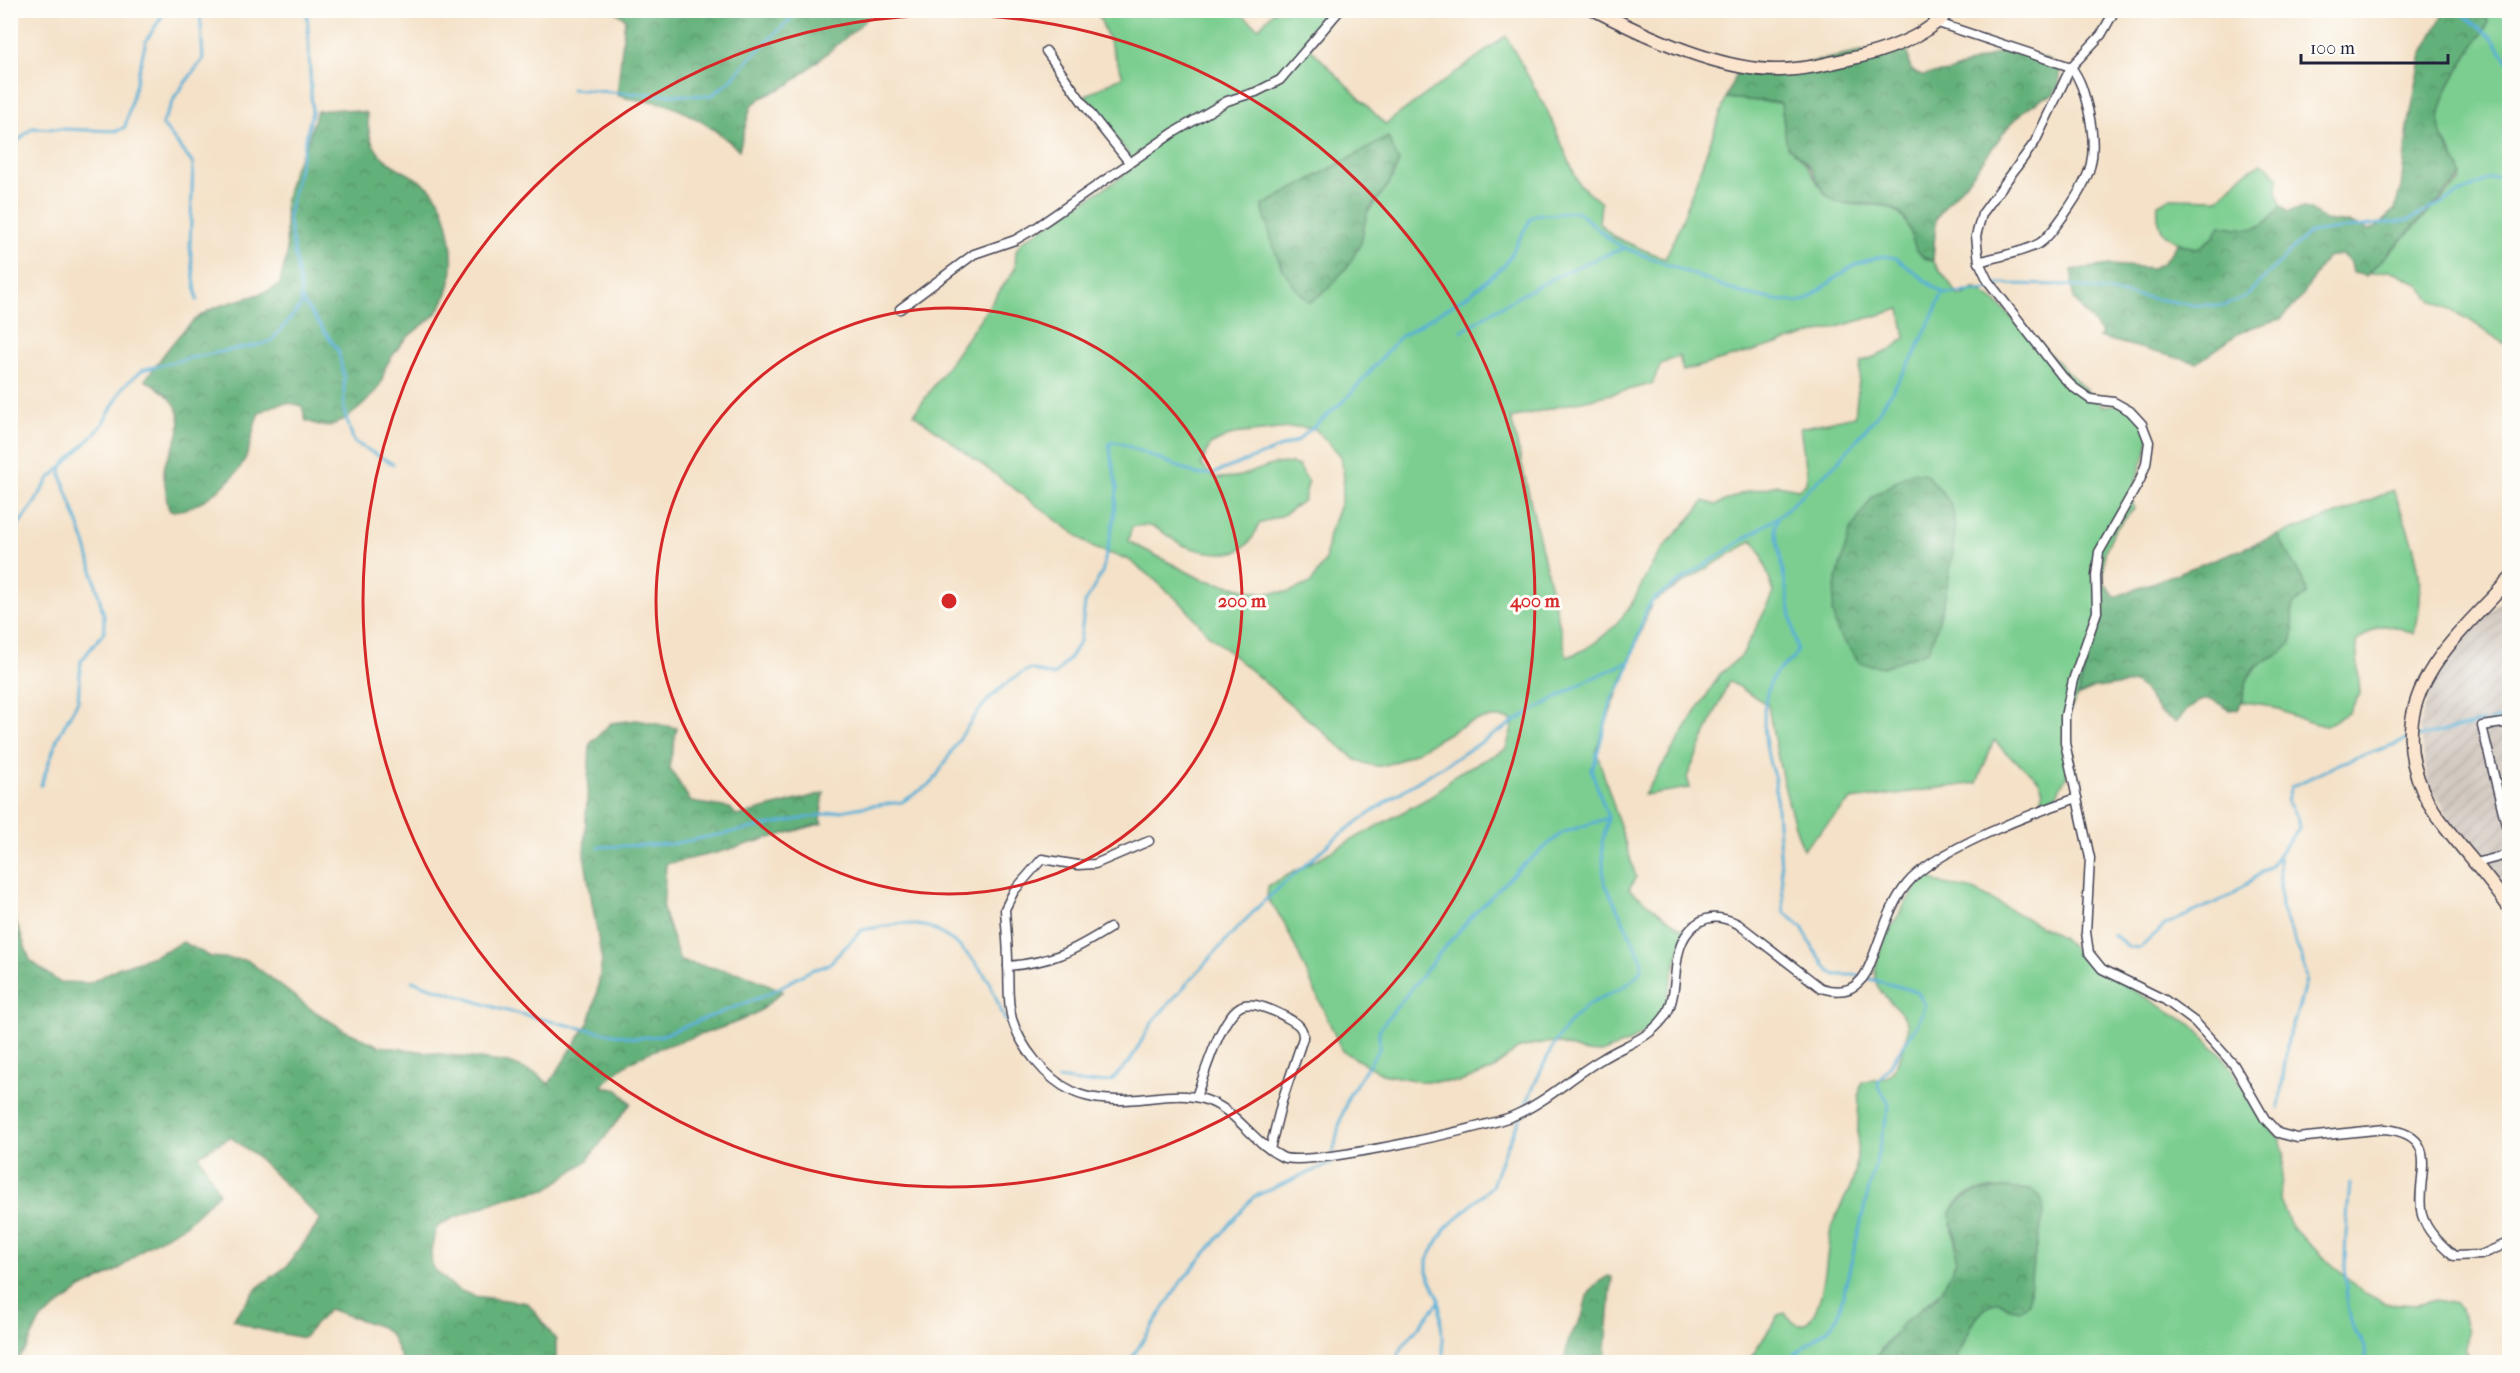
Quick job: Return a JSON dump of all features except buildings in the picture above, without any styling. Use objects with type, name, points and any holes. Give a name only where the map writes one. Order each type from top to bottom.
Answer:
[{"type":"street","points":[[900,309],[974,255],[1015,240],[1034,229],[1129,162],[1207,112],[1280,80],[1340,10]]},
{"type":"street","points":[[1595,10],[1679,47],[1746,66],[1780,70],[1827,64],[1896,46],[1938,23],[1950,10]]},
{"type":"street","points":[[2115,10],[2101,35],[2072,67],[2035,142],[1982,214],[1976,236],[1979,262],[1988,281],[2062,376],[2090,399],[2114,402],[2130,411],[2142,424],[2149,442],[2146,464],[2140,480],[2099,552],[2096,575],[2097,612],[2067,702],[2065,743],[2090,858],[2087,943],[2093,961],[2113,976],[2165,1000],[2195,1022],[2234,1065],[2265,1119],[2278,1133],[2297,1138],[2385,1129],[2399,1131],[2412,1138],[2418,1145],[2424,1160],[2422,1214],[2427,1226],[2439,1241],[2454,1256],[2481,1255],[2510,1242]]},
{"type":"street","points":[[1938,23],[2072,67],[2080,79],[2094,136],[2095,151],[2088,176],[2070,206],[2045,239],[2025,249],[1979,262]]},
{"type":"street","points":[[1046,51],[1098,124],[1129,162]]},
{"type":"street","points":[[2510,579],[2451,644],[2427,675],[2414,704],[2409,730],[2410,751],[2422,791],[2445,826],[2510,909]]},
{"type":"street","points":[[2510,722],[2482,726],[2510,841]]},
{"type":"street","points":[[1149,842],[1095,864],[1078,865],[1048,858],[1038,862],[1006,903],[1008,996],[1012,1018],[1020,1038],[1038,1062],[1059,1083],[1072,1092],[1109,1100],[1196,1097],[1223,1109],[1270,1149],[1291,1160],[1323,1158],[1453,1133],[1515,1115],[1602,1058],[1649,1033],[1658,1024],[1671,1004],[1679,956],[1685,937],[1695,925],[1712,917],[1726,918],[1738,924],[1821,988],[1845,990],[1855,986],[1865,975],[1905,885],[1917,872],[2009,824],[2077,798]]},
{"type":"street","points":[[2476,863],[2510,855]]},
{"type":"street","points":[[1008,966],[1040,963],[1056,958],[1110,928]]},
{"type":"street","points":[[1196,1097],[1224,1024],[1236,1010],[1244,1005],[1253,1005],[1298,1023],[1304,1032],[1303,1038],[1282,1101],[1270,1149]]},
{"type":"shaded area","points":[[2509,594],[2509,891],[2451,822],[2428,784],[2419,726],[2433,681],[2461,639]]},
{"type":"green space","points":[[1108,10],[1237,11],[1259,28],[1274,11],[1334,10],[1310,48],[1385,124],[1506,36],[1548,112],[1579,184],[1601,203],[1599,223],[1614,237],[1665,259],[1680,226],[1726,98],[1781,103],[1787,146],[1803,160],[1827,194],[1842,203],[1879,205],[1898,213],[1910,228],[1924,258],[1933,261],[1960,297],[1975,288],[1997,303],[2102,406],[2133,404],[2144,418],[2149,431],[2148,444],[2135,482],[2134,509],[2114,531],[2105,552],[2101,622],[2077,696],[2069,713],[2072,765],[2057,794],[2047,804],[2039,807],[2043,792],[2038,780],[1994,740],[1977,783],[1851,800],[1803,849],[1782,778],[1768,705],[1729,681],[1687,777],[1690,788],[1644,795],[1720,674],[1742,655],[1774,593],[1761,553],[1753,540],[1652,602],[1596,750],[1636,877],[1629,889],[1684,931],[1663,1014],[1652,1027],[1630,1042],[1601,1053],[1584,1052],[1555,1042],[1535,1044],[1517,1049],[1492,1070],[1460,1082],[1419,1081],[1382,1074],[1342,1051],[1284,922],[1267,898],[1268,886],[1432,796],[1458,773],[1506,749],[1514,721],[1496,718],[1479,720],[1462,726],[1396,762],[1379,766],[1356,760],[1208,634],[1183,605],[1156,581],[1129,560],[1094,548],[914,414],[1015,269],[1016,251],[1021,242],[1123,176],[1136,164],[1085,96],[1123,76],[1099,16]],"holes":[[[1399,162],[1389,184],[1367,213],[1282,270],[1262,207]],[[1900,309],[1905,338],[1889,351],[1861,362],[1855,416],[1800,428],[1807,473],[1806,484],[1798,489],[1778,485],[1743,493],[1716,505],[1704,501],[1659,554],[1622,617],[1597,641],[1567,657],[1511,418],[1652,384],[1661,364],[1679,356],[1683,371]],[[1298,427],[1315,429],[1341,456],[1344,478],[1341,502],[1329,534],[1325,561],[1311,583],[1289,592],[1262,593],[1201,579],[1128,541],[1132,527],[1148,526],[1154,527],[1189,547],[1211,552],[1233,552],[1243,548],[1249,542],[1259,524],[1283,515],[1304,500],[1308,483],[1299,466],[1277,464],[1240,476],[1216,478],[1201,465],[1210,445],[1233,434]]]},
{"type":"green space","points":[[615,11],[874,11],[790,84],[761,98],[751,106],[739,150],[706,124],[678,109],[662,103],[629,99],[617,95],[625,19]]},
{"type":"green space","points":[[2445,11],[2486,11],[2488,24],[2454,77],[2441,107],[2439,121],[2441,134],[2462,176],[2366,276],[2353,273],[2351,263],[2342,255],[2326,257],[2301,298],[2281,319],[2238,334],[2197,363],[2098,337],[2102,334],[2073,298],[2072,270],[2110,265],[2152,268],[2163,263],[2178,243],[2197,249],[2214,237],[2220,225],[2255,228],[2268,221],[2281,206],[2288,212],[2303,208],[2309,209],[2325,220],[2350,223],[2369,230],[2377,227],[2395,209],[2401,187],[2408,128],[2422,54]]},
{"type":"green space","points":[[2486,11],[2509,11],[2509,347],[2468,319],[2432,301],[2419,285],[2398,273],[2388,271],[2368,274],[2461,180],[2455,160],[2440,133],[2439,120],[2447,91],[2488,24]]},
{"type":"green space","points":[[1906,43],[1911,70],[1922,75],[1949,72],[2002,51],[2037,56],[2053,62],[2061,69],[2059,85],[2053,95],[2041,99],[2025,110],[2007,128],[1936,219],[1933,261],[1925,258],[1916,249],[1904,218],[1891,207],[1874,204],[1847,204],[1833,200],[1824,193],[1811,168],[1787,147],[1781,103],[1726,98],[1738,68],[1766,71]]},
{"type":"green space","points":[[341,109],[367,113],[370,136],[380,154],[421,181],[438,199],[447,222],[452,252],[450,283],[443,303],[433,317],[398,348],[386,366],[381,383],[358,409],[343,420],[328,426],[306,421],[302,406],[296,404],[280,404],[264,410],[259,413],[244,461],[231,479],[201,502],[180,510],[170,511],[164,469],[178,436],[179,416],[172,400],[145,380],[176,338],[195,320],[217,307],[264,293],[279,286],[287,255],[285,202],[293,170],[307,143],[317,111]]},
{"type":"green space","points":[[1388,137],[1399,162],[1389,184],[1367,213],[1361,243],[1348,266],[1328,289],[1310,302],[1300,293],[1284,271],[1273,246],[1262,206]]},
{"type":"green space","points":[[2261,163],[2278,177],[2277,192],[2281,206],[2268,222],[2255,229],[2220,225],[2214,237],[2197,249],[2179,243],[2162,230],[2159,223],[2158,204],[2170,198],[2218,199],[2243,174]]},
{"type":"green space","points":[[1911,472],[1926,474],[1946,496],[1953,511],[1954,543],[1939,621],[1928,651],[1883,667],[1860,663],[1838,633],[1832,612],[1836,581],[1850,531],[1873,496]]},
{"type":"green space","points":[[2393,490],[2417,560],[2420,596],[2414,634],[2396,627],[2383,626],[2371,631],[2356,642],[2360,694],[2348,713],[2326,726],[2309,722],[2267,705],[2243,702],[2246,681],[2292,628],[2292,607],[2307,593],[2278,535],[2340,513]]},
{"type":"green space","points":[[2278,535],[2305,584],[2307,593],[2292,607],[2293,636],[2289,646],[2252,671],[2238,709],[2229,710],[2213,701],[2200,701],[2188,709],[2176,722],[2159,712],[2144,690],[2134,683],[2095,688],[2077,696],[2101,622],[2103,581],[2115,597]]},
{"type":"green space","points":[[637,720],[677,728],[669,767],[691,802],[730,808],[737,816],[824,793],[820,820],[823,823],[716,853],[666,864],[663,910],[680,961],[744,974],[783,991],[754,1014],[735,1023],[654,1051],[617,1071],[602,1086],[618,1090],[631,1103],[587,1161],[547,1189],[503,1199],[451,1219],[436,1228],[431,1251],[432,1267],[456,1289],[474,1296],[528,1303],[556,1340],[556,1362],[403,1362],[391,1335],[381,1327],[329,1309],[303,1338],[253,1328],[233,1319],[258,1287],[287,1266],[321,1220],[255,1155],[230,1137],[199,1155],[219,1193],[184,1226],[147,1246],[118,1270],[81,1289],[40,1320],[26,1349],[14,1362],[11,1362],[11,908],[30,960],[59,982],[90,983],[118,968],[156,955],[183,942],[211,957],[247,960],[311,1009],[344,1030],[379,1046],[509,1063],[537,1074],[549,1084],[589,1022],[596,998],[602,961],[584,855],[590,744],[611,723]]},
{"type":"green space","points":[[1928,875],[1938,883],[1974,890],[2061,937],[2092,965],[2192,1025],[2224,1058],[2245,1090],[2257,1114],[2280,1139],[2284,1152],[2280,1200],[2292,1228],[2361,1291],[2385,1303],[2417,1305],[2436,1300],[2456,1304],[2461,1309],[2467,1332],[2465,1349],[2473,1362],[1955,1362],[1971,1326],[1982,1311],[1999,1301],[2010,1308],[2029,1302],[2032,1268],[2044,1213],[2031,1190],[2002,1188],[1972,1193],[1957,1203],[1953,1210],[1952,1224],[1957,1254],[1951,1273],[1939,1294],[1894,1335],[1873,1362],[1748,1362],[1779,1315],[1785,1313],[1800,1325],[1810,1319],[1816,1309],[1823,1284],[1832,1225],[1854,1175],[1860,1088],[1862,1082],[1890,1075],[1902,1052],[1907,1033],[1906,1020],[1883,994],[1876,982],[1876,963],[1886,937],[1924,876]]},
{"type":"green space","points":[[2003,1188],[2031,1190],[2042,1200],[2044,1213],[2032,1268],[2029,1303],[2020,1310],[2010,1308],[1999,1301],[1990,1305],[1971,1326],[1955,1362],[1873,1362],[1903,1323],[1937,1297],[1944,1286],[1956,1261],[1956,1238],[1950,1214],[1955,1207],[1972,1194]]},
{"type":"green space","points":[[1608,1276],[1612,1277],[1605,1362],[1564,1362],[1569,1338],[1582,1317],[1587,1296],[1597,1283]]},
{"type":"waterway","points":[[10,148],[32,128],[117,131],[125,127],[146,41],[162,16],[160,10]]},
{"type":"waterway","points":[[197,300],[190,247],[193,164],[162,124],[176,95],[203,59],[200,10]]},
{"type":"waterway","points":[[10,536],[34,504],[48,480],[94,435],[123,387],[142,370],[263,344],[272,340],[301,306],[301,291],[288,216],[312,112],[307,10]]},
{"type":"waterway","points":[[572,89],[711,96],[730,81],[753,55],[800,10]]},
{"type":"waterway","points":[[2458,10],[2493,39],[2510,64]]},
{"type":"waterway","points":[[598,847],[671,844],[862,807],[902,802],[933,782],[963,733],[985,703],[998,690],[1030,669],[1054,676],[1080,641],[1085,603],[1102,573],[1114,519],[1117,488],[1109,444],[1120,443],[1199,475],[1215,473],[1297,441],[1346,399],[1400,337],[1470,294],[1505,265],[1531,218],[1538,214],[1549,215],[1577,211],[1612,241],[1625,248],[1738,292],[1776,300],[1797,302],[1807,300],[1846,270],[1859,263],[1883,256],[1896,258],[1946,294],[1987,290],[1998,284],[2067,285],[2194,305],[2225,305],[2244,298],[2309,233],[2409,220],[2488,179],[2510,175]]},
{"type":"waterway","points":[[1462,331],[1541,284],[1625,248]]},
{"type":"waterway","points":[[1524,1108],[1556,1042],[1573,1019],[1583,1009],[1631,982],[1642,967],[1641,958],[1604,881],[1602,843],[1608,818],[1591,769],[1595,762],[1612,699],[1624,680],[1647,608],[1655,598],[1779,516],[1837,463],[1874,419],[1914,356],[1943,293]]},
{"type":"waterway","points":[[301,299],[338,350],[344,377],[344,411],[354,442],[393,464]]},
{"type":"waterway","points":[[41,785],[58,737],[78,701],[81,661],[104,632],[104,616],[86,546],[61,475],[62,468]]},
{"type":"waterway","points":[[1778,518],[1775,528],[1797,649],[1794,657],[1776,673],[1770,684],[1766,697],[1764,725],[1765,740],[1775,779],[1784,912],[1802,927],[1814,950],[1830,972],[1836,975],[1855,975],[1904,988],[1918,993],[1925,1004],[1918,1024],[1878,1082],[1889,1107],[1838,1316],[1830,1327],[1785,1362]]},
{"type":"waterway","points":[[1058,1079],[1086,1083],[1111,1081],[1130,1061],[1153,1021],[1230,936],[1262,903],[1339,835],[1396,795],[1527,714],[1586,681],[1628,662]]},
{"type":"waterway","points":[[2489,721],[2510,717]]},
{"type":"waterway","points":[[2413,738],[2483,722]]},
{"type":"waterway","points":[[2113,934],[2129,947],[2140,948],[2165,925],[2232,895],[2270,866],[2299,828],[2297,817],[2287,801],[2291,787],[2341,763],[2407,740]]},
{"type":"waterway","points":[[1129,1362],[1181,1282],[1253,1197],[1331,1163],[1340,1121],[1349,1095],[1379,1049],[1381,1027],[1474,914],[1516,871],[1562,833],[1608,818]]},
{"type":"waterway","points":[[2279,858],[2281,908],[2302,958],[2306,980],[2288,1039],[2279,1108]]},
{"type":"waterway","points":[[412,981],[503,1010],[576,1027],[635,1038],[660,1036],[766,995],[811,970],[823,967],[830,963],[862,930],[903,923],[929,927],[956,943],[975,962],[989,981],[1005,1020],[1010,1023]]},
{"type":"waterway","points":[[1444,1362],[1439,1298],[1427,1272],[1427,1260],[1445,1229],[1492,1186],[1522,1114]]},
{"type":"waterway","points":[[2350,1183],[2346,1235],[2346,1288],[2351,1321],[2364,1344],[2364,1362]]},
{"type":"waterway","points":[[1395,1362],[1403,1346],[1439,1302]]}]
